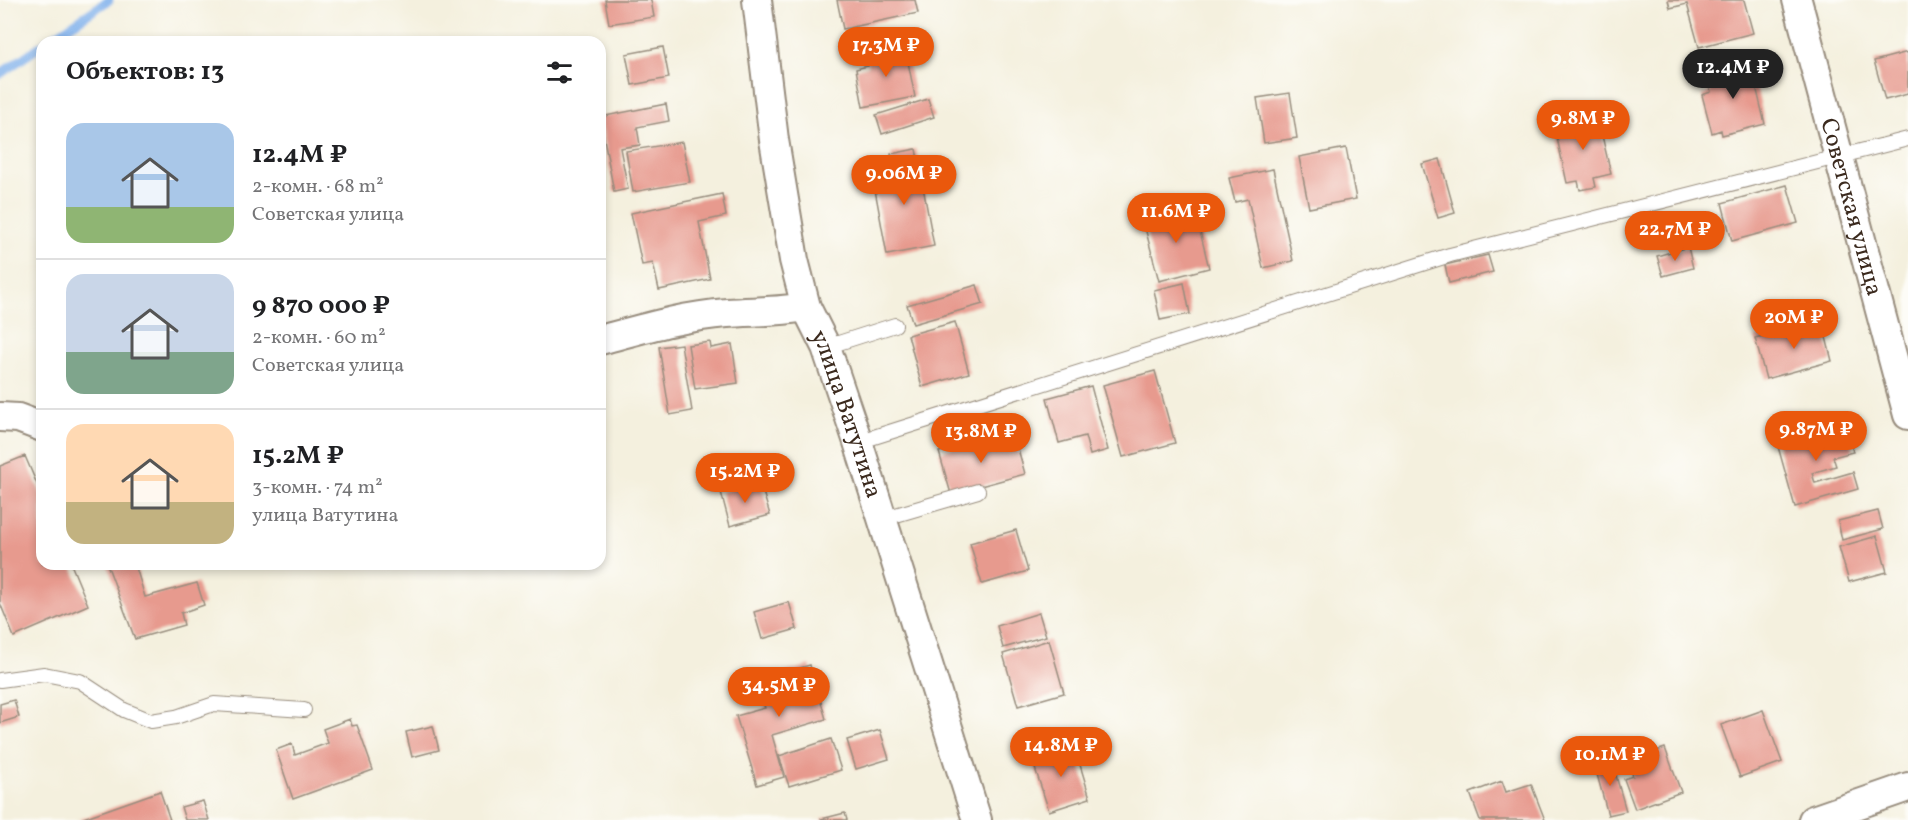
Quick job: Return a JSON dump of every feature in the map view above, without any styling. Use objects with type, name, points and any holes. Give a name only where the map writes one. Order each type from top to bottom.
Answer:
[{"type":"street","name":"улица Ватутина","points":[[757,0],[774,140],[794,260],[806,307],[826,347],[858,442],[977,820]]},
{"type":"street","name":"Советская улица","points":[[1797,0],[1908,415]]},
{"type":"street","points":[[606,338],[665,323],[725,313],[782,311],[806,307]]},
{"type":"street","points":[[0,417],[18,418],[36,426]]},
{"type":"street","points":[[1813,820],[1908,787]]},
{"type":"lane","points":[[858,442],[1450,255],[1908,139]]},
{"type":"lane","points":[[826,347],[895,325]]},
{"type":"lane","points":[[882,519],[978,491]]},
{"type":"lane","points":[[0,680],[44,674],[80,681],[124,710],[151,721],[176,717],[214,704],[304,710]]},
{"type":"building","points":[[605,0],[651,0],[654,17],[609,24]]},
{"type":"building","points":[[837,0],[915,0],[918,13],[843,29]]},
{"type":"building","points":[[1668,0],[1744,0],[1753,33],[1699,47],[1687,4],[1670,8]]},
{"type":"building","points":[[663,47],[669,78],[632,85],[626,54]]},
{"type":"building","points":[[905,47],[915,97],[863,107],[856,69],[868,66],[865,55]]},
{"type":"building","points":[[1908,52],[1908,94],[1885,100],[1874,61]]},
{"type":"building","points":[[1750,61],[1765,124],[1722,135],[1721,130],[1712,133],[1702,95],[1711,92],[1706,72]]},
{"type":"building","points":[[1290,93],[1297,138],[1264,143],[1257,98]]},
{"type":"building","points":[[928,99],[934,117],[882,134],[876,115]]},
{"type":"building","points":[[666,104],[669,121],[637,127],[640,145],[620,148],[628,189],[614,192],[606,149],[606,116]]},
{"type":"building","points":[[1596,110],[1611,174],[1594,178],[1596,187],[1580,190],[1578,181],[1567,183],[1555,129],[1577,125],[1575,114]]},
{"type":"building","points":[[682,142],[690,182],[633,192],[626,151]]},
{"type":"building","points":[[1346,148],[1356,199],[1309,208],[1299,157]]},
{"type":"building","points":[[916,149],[934,246],[887,255],[873,179],[895,175],[891,154]]},
{"type":"building","points":[[1440,159],[1455,213],[1438,218],[1422,164]]},
{"type":"building","points":[[1273,169],[1293,261],[1263,268],[1248,199],[1235,202],[1229,178]]},
{"type":"building","points":[[1787,185],[1798,223],[1732,241],[1722,203]]},
{"type":"building","points":[[722,194],[726,216],[699,222],[710,279],[659,290],[653,263],[642,265],[631,213]]},
{"type":"building","points":[[1194,207],[1209,268],[1159,281],[1143,220]]},
{"type":"building","points":[[1688,247],[1693,268],[1663,276],[1657,256]]},
{"type":"building","points":[[1488,255],[1493,272],[1449,283],[1445,265]]},
{"type":"building","points":[[1184,283],[1190,314],[1160,320],[1154,290]]},
{"type":"building","points":[[977,285],[983,304],[913,324],[907,305]]},
{"type":"building","points":[[1822,321],[1832,361],[1766,379],[1755,338]]},
{"type":"building","points":[[955,322],[969,373],[922,387],[908,335]]},
{"type":"building","points":[[710,342],[711,348],[732,344],[738,383],[695,389],[688,345]]},
{"type":"building","points":[[681,344],[692,411],[670,415],[659,347]]},
{"type":"building","points":[[1155,371],[1175,443],[1123,457],[1103,385]]},
{"type":"building","points":[[1091,386],[1108,450],[1090,455],[1085,436],[1059,443],[1047,398]]},
{"type":"building","points":[[1844,419],[1853,452],[1833,457],[1836,466],[1812,473],[1815,483],[1853,472],[1858,489],[1795,507],[1777,443],[1793,438],[1792,434]]},
{"type":"building","points":[[1000,435],[1004,448],[1017,445],[1025,474],[951,494],[939,452]]},
{"type":"building","points":[[25,456],[36,482],[36,570],[73,570],[88,605],[14,637],[0,603],[0,466]]},
{"type":"building","points":[[760,482],[770,515],[730,526],[721,492]]},
{"type":"building","points":[[1878,511],[1883,529],[1842,540],[1838,521]]},
{"type":"building","points":[[1016,530],[1028,571],[982,584],[970,543]]},
{"type":"building","points":[[1877,536],[1887,572],[1849,582],[1839,547]]},
{"type":"building","points":[[109,570],[137,570],[145,597],[197,583],[204,605],[181,613],[184,625],[135,639]]},
{"type":"building","points":[[789,602],[797,629],[762,639],[754,612]]},
{"type":"building","points":[[1039,613],[1046,636],[1003,648],[997,626]]},
{"type":"building","points":[[1049,640],[1064,693],[1018,706],[1003,654]]},
{"type":"building","points":[[810,665],[826,719],[772,735],[784,777],[757,785],[736,716],[765,708],[756,681]]},
{"type":"building","points":[[14,700],[19,717],[0,723],[0,704]]},
{"type":"building","points":[[1763,710],[1782,762],[1740,777],[1721,725]]},
{"type":"building","points":[[350,719],[352,726],[357,725],[373,770],[293,799],[276,750],[292,744],[295,755],[328,743],[323,729]]},
{"type":"building","points":[[433,726],[439,750],[412,757],[406,732]]},
{"type":"building","points":[[880,730],[889,759],[856,769],[847,740]]},
{"type":"building","points":[[831,739],[841,770],[789,786],[779,756]]},
{"type":"building","points":[[1074,745],[1090,798],[1049,811],[1032,759]]},
{"type":"building","points":[[1665,748],[1681,792],[1635,809],[1624,779],[1633,776],[1628,761]]},
{"type":"building","points":[[1611,758],[1626,811],[1608,815],[1594,763]]},
{"type":"building","points":[[1502,781],[1506,792],[1531,784],[1545,820],[1480,820],[1470,793]]},
{"type":"building","points":[[160,791],[170,820],[78,820]]},
{"type":"building","points":[[203,801],[209,820],[185,820],[181,807]]},
{"type":"building","points":[[845,813],[847,820],[821,820],[821,819]]},
{"type":"waterway","points":[[55,36],[109,0]]},
{"type":"waterway","points":[[0,74],[36,49]]}]
